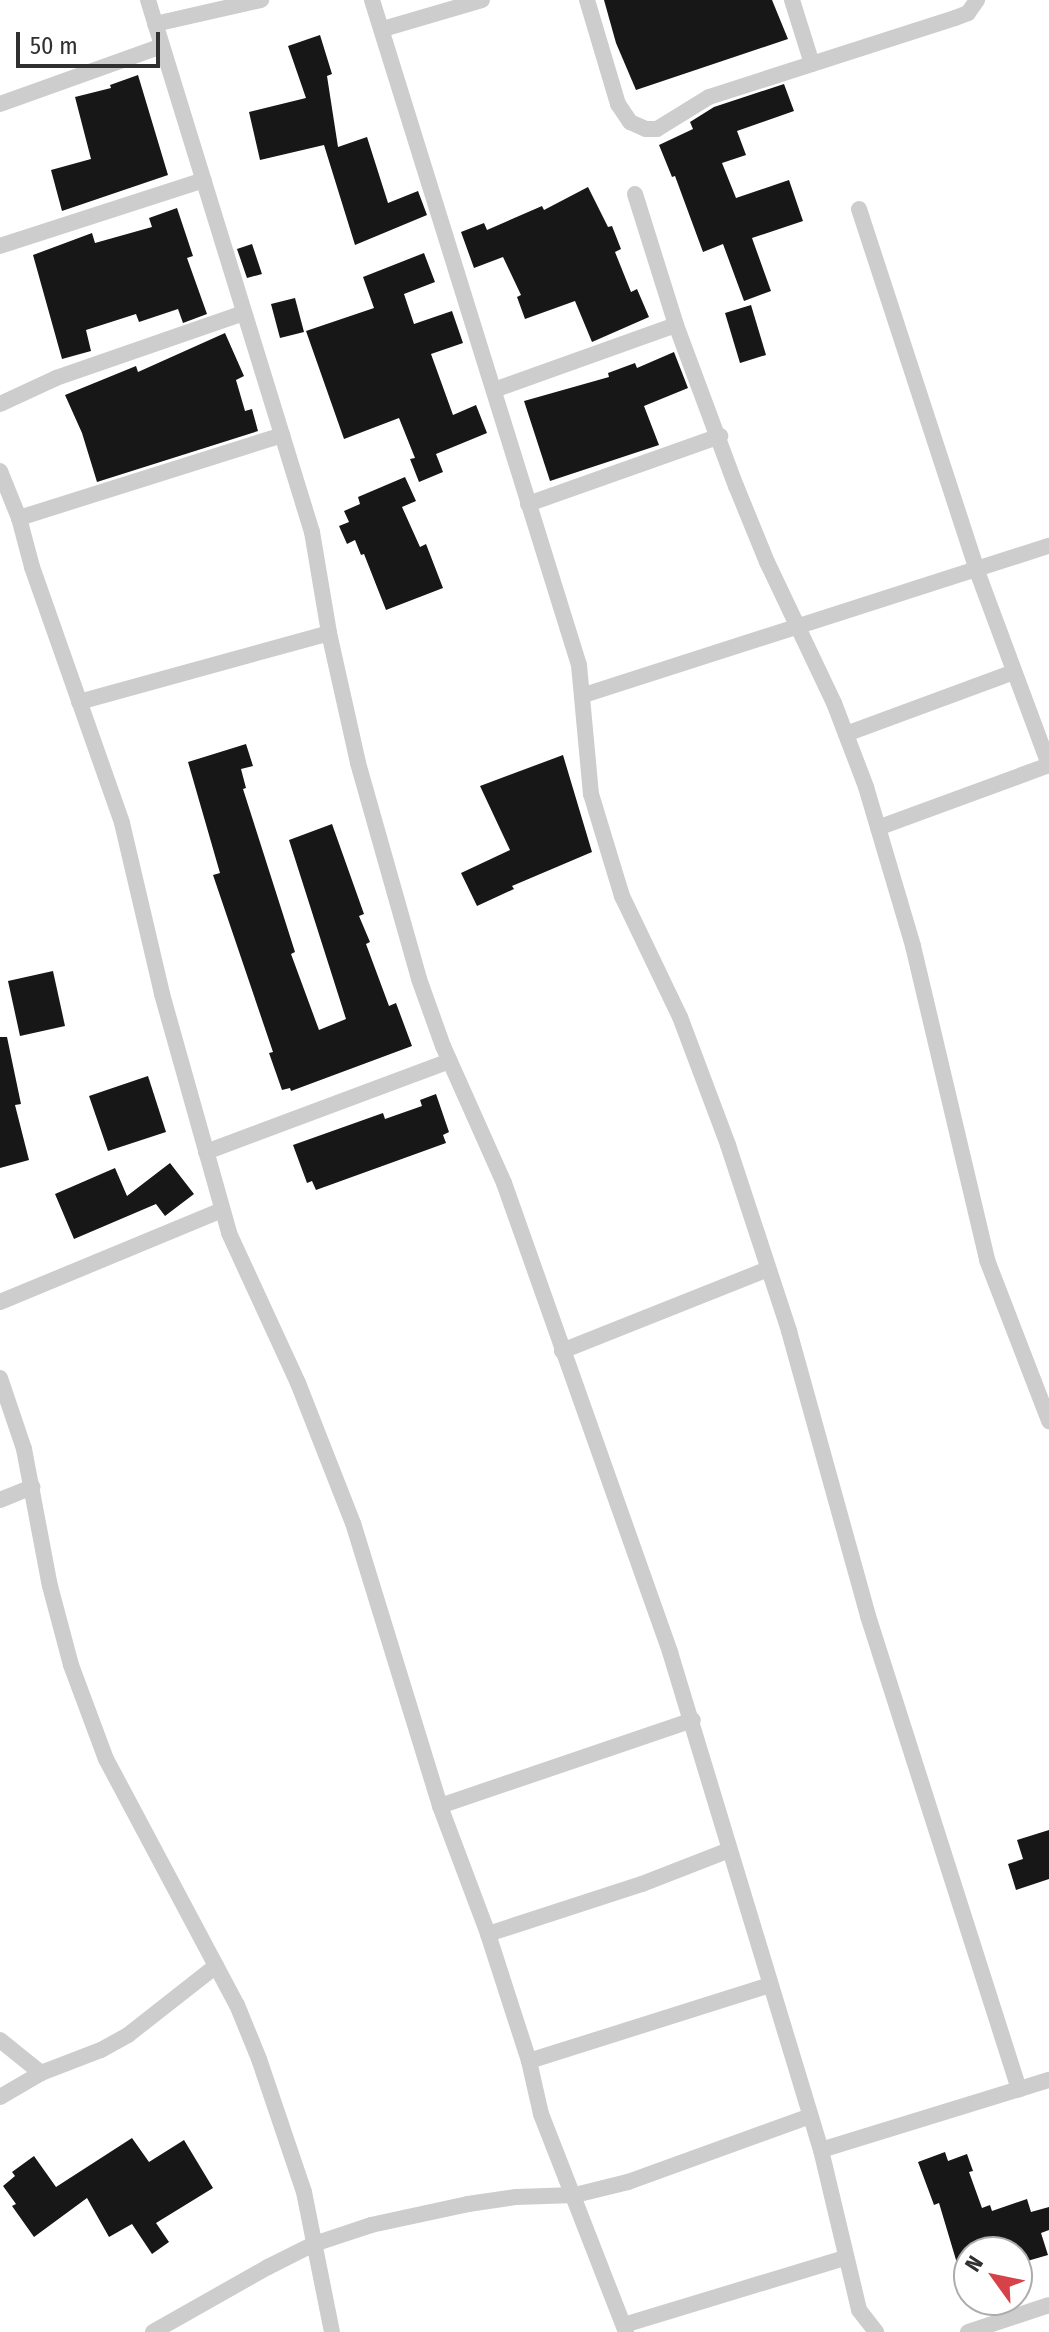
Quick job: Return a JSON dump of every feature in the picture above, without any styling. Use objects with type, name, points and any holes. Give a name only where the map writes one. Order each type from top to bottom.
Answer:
[{"type":"street","points":[[148,0],[312,532],[329,633],[380,845],[419,979],[450,1061],[504,1183],[693,1720],[729,1850],[821,2150],[859,2310],[876,2332]]},
{"type":"street","points":[[155,24],[261,0]]},
{"type":"street","points":[[372,0],[564,612],[584,695],[591,794],[622,896],[692,1045],[768,1269],[868,1616],[1019,2089]]},
{"type":"street","points":[[383,29],[482,0]]},
{"type":"street","points":[[587,0],[618,104],[630,122],[646,129],[657,129],[709,97],[968,13],[977,0]]},
{"type":"street","points":[[792,0],[812,64]]},
{"type":"street","points":[[0,104],[162,46]]},
{"type":"street","points":[[0,246],[204,180]]},
{"type":"street","points":[[635,194],[676,325],[720,436],[736,486],[846,734],[878,828],[913,946],[987,1260],[1049,1421]]},
{"type":"street","points":[[859,209],[977,571],[1049,765],[878,828]]},
{"type":"street","points":[[0,404],[56,378],[244,313]]},
{"type":"street","points":[[494,390],[676,325]]},
{"type":"street","points":[[19,518],[282,435]]},
{"type":"street","points":[[528,504],[720,436]]},
{"type":"street","points":[[0,471],[19,518],[32,567],[122,823],[162,994],[222,1210],[310,1413],[353,1523],[440,1806],[488,1934],[529,2061],[541,2114],[625,2329],[845,2258]]},
{"type":"street","points":[[584,695],[1049,546]]},
{"type":"street","points":[[79,702],[329,633]]},
{"type":"street","points":[[846,734],[1014,672]]},
{"type":"street","points":[[206,1152],[450,1061]]},
{"type":"street","points":[[0,1302],[222,1210]]},
{"type":"street","points":[[562,1351],[768,1269]]},
{"type":"street","points":[[0,1378],[24,1449],[50,1586],[88,1714],[106,1759],[237,2005],[276,2103],[304,2192],[332,2332]]},
{"type":"street","points":[[0,1500],[32,1487]]},
{"type":"street","points":[[440,1806],[693,1720]]},
{"type":"street","points":[[488,1934],[642,1884],[729,1850]]},
{"type":"street","points":[[0,2097],[41,2073],[101,2050],[128,2035],[216,1966]]},
{"type":"street","points":[[529,2061],[770,1985]]},
{"type":"street","points":[[0,2040],[41,2073]]},
{"type":"street","points":[[821,2150],[1049,2080]]},
{"type":"street","points":[[153,2332],[314,2244],[397,2218],[516,2197],[575,2195],[628,2182],[810,2116]]},
{"type":"street","points":[[968,2332],[1049,2305]]},
{"type":"building","points":[[604,0],[772,0],[788,39],[636,90],[616,43]]},
{"type":"building","points":[[320,35],[332,74],[327,76],[338,147],[367,137],[388,203],[418,191],[427,215],[355,245],[324,145],[260,160],[249,112],[306,98],[288,46]]},
{"type":"building","points":[[138,75],[168,175],[62,211],[51,170],[91,159],[75,97],[111,88],[110,85]]},
{"type":"building","points":[[784,84],[794,111],[737,131],[746,155],[722,163],[736,198],[789,180],[803,221],[752,238],[771,291],[744,301],[723,244],[703,252],[675,176],[672,177],[659,145],[693,129],[690,122],[714,107]]},
{"type":"building","points":[[588,187],[608,227],[612,226],[621,249],[615,252],[631,292],[637,289],[649,317],[592,342],[575,301],[525,319],[517,297],[521,295],[503,257],[474,268],[461,232],[484,223],[487,230],[542,206],[544,210]]},
{"type":"building","points":[[177,208],[193,256],[187,258],[207,314],[183,323],[178,309],[139,322],[136,314],[86,330],[91,351],[62,359],[33,255],[92,233],[95,243],[152,227],[149,218]]},
{"type":"building","points":[[252,244],[262,274],[247,278],[237,249]]},
{"type":"building","points":[[424,253],[435,282],[404,294],[414,324],[452,311],[463,343],[431,354],[453,415],[476,405],[487,433],[436,454],[443,472],[419,482],[410,459],[415,458],[399,418],[344,439],[306,331],[374,308],[363,277]]},
{"type":"building","points":[[295,298],[304,332],[280,338],[271,304]]},
{"type":"building","points":[[751,305],[766,355],[740,363],[725,313]]},
{"type":"building","points":[[225,333],[244,376],[236,380],[245,411],[252,409],[258,431],[97,482],[82,433],[65,395],[136,366],[138,372]]},
{"type":"building","points":[[674,352],[688,388],[644,406],[659,445],[550,481],[524,401],[609,377],[608,373],[635,363],[637,368]]},
{"type":"building","points":[[405,477],[416,501],[402,507],[420,547],[426,544],[443,588],[386,610],[364,554],[361,555],[355,540],[347,544],[339,526],[349,522],[344,511],[360,504],[358,497]]},
{"type":"building","points":[[246,744],[253,766],[241,769],[246,788],[243,789],[295,952],[291,954],[319,1030],[346,1019],[289,840],[332,824],[364,914],[359,916],[370,942],[366,944],[389,1006],[396,1003],[412,1046],[291,1091],[290,1088],[282,1090],[269,1053],[273,1052],[213,875],[220,873],[188,762]]},
{"type":"building","points":[[563,755],[592,852],[512,886],[514,889],[477,906],[461,873],[510,850],[480,786]]},
{"type":"building","points":[[53,971],[65,1026],[20,1036],[8,981]]},
{"type":"building","points":[[0,1037],[7,1037],[21,1104],[15,1105],[29,1160],[0,1168]]},
{"type":"building","points":[[148,1076],[166,1132],[108,1151],[89,1096]]},
{"type":"building","points":[[436,1094],[449,1132],[443,1135],[446,1143],[316,1190],[312,1181],[307,1183],[293,1145],[383,1113],[385,1119],[422,1106],[420,1100]]},
{"type":"building","points":[[170,1163],[194,1194],[165,1216],[156,1204],[74,1239],[55,1194],[115,1168],[127,1196]]},
{"type":"building","points":[[1049,1830],[1049,1879],[1016,1890],[1008,1864],[1023,1859],[1017,1840]]},
{"type":"building","points":[[132,2138],[149,2162],[184,2140],[213,2188],[156,2223],[169,2242],[152,2254],[132,2224],[109,2237],[87,2198],[34,2237],[12,2206],[16,2204],[3,2186],[15,2176],[12,2172],[34,2156],[56,2187]]},
{"type":"building","points":[[945,2152],[948,2161],[967,2154],[973,2171],[969,2172],[982,2208],[990,2205],[992,2211],[1027,2199],[1031,2212],[1049,2207],[1049,2230],[1041,2233],[1048,2255],[1033,2259],[1033,2236],[953,2236],[953,2250],[939,2203],[934,2205],[918,2162]]}]
